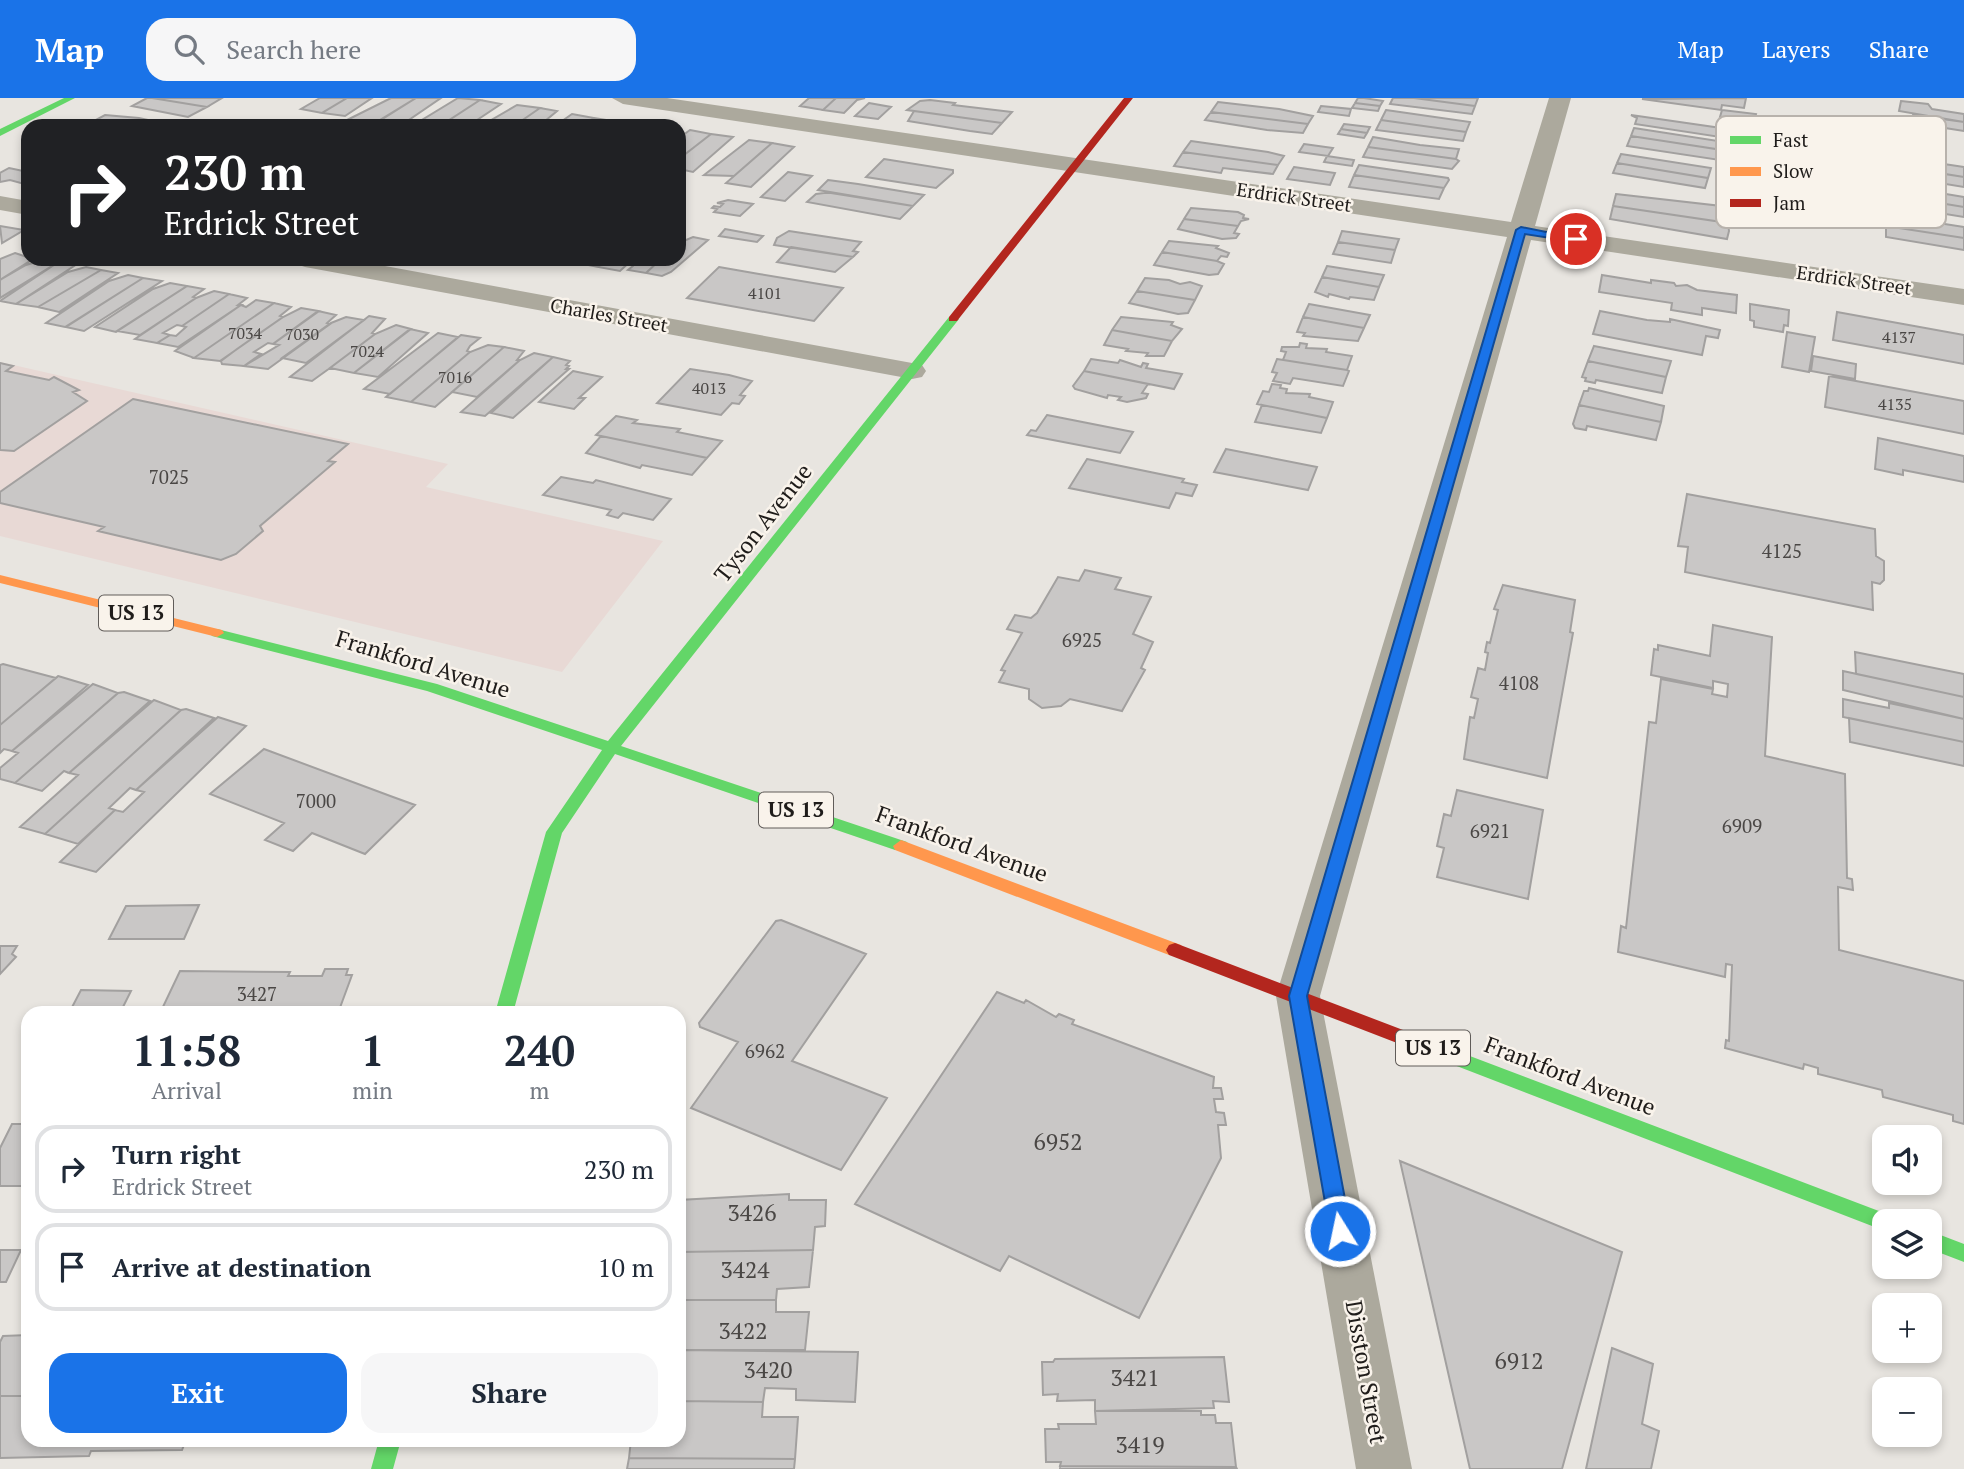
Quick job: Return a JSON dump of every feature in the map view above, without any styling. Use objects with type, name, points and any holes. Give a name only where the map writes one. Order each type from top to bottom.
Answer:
[{"type":"street","points":[[28,119],[71,98]]},
{"type":"street","name":"Erdrick Street","points":[[623,98],[1964,297]]},
{"type":"street","name":"Tyson Avenue","points":[[506,1006],[554,832],[562,816],[612,747],[1129,98]]},
{"type":"street","name":"Disston Street","points":[[1384,1469],[1298,996],[1560,98]]},
{"type":"street","points":[[0,133],[21,123]]},
{"type":"street","points":[[0,202],[21,206]]},
{"type":"street","name":"Charles Street","points":[[344,266],[912,371]]},
{"type":"street","name":"Frankford Avenue","points":[[0,579],[383,673],[612,747],[981,873],[1872,1217]]},
{"type":"street","points":[[1942,1245],[1964,1253]]},
{"type":"street","points":[[382,1469],[388,1447]]},
{"type":"shaded area","points":[[0,362],[448,464],[426,487],[663,541],[562,672],[0,536]]},
{"type":"building","points":[[147,98],[207,107],[188,117],[132,106]]},
{"type":"building","points":[[152,98],[222,98],[207,107]]},
{"type":"building","points":[[320,98],[347,98],[322,113],[301,109]]},
{"type":"building","points":[[347,98],[372,98],[345,116],[322,113]]},
{"type":"building","points":[[391,98],[416,98],[382,119],[349,119]]},
{"type":"building","points":[[416,98],[441,98],[410,119],[383,119]]},
{"type":"building","points":[[458,98],[480,100],[451,119],[424,119]]},
{"type":"building","points":[[809,98],[836,98],[823,110],[800,106]]},
{"type":"building","points":[[836,98],[865,98],[857,100],[844,113],[823,110]]},
{"type":"building","points":[[1358,98],[1383,101],[1380,106],[1355,103]]},
{"type":"building","points":[[1393,98],[1475,106],[1472,114],[1390,104]]},
{"type":"building","points":[[1414,98],[1478,98],[1475,106]]},
{"type":"building","points":[[1746,98],[1744,108],[1722,105],[1721,110],[1642,99]]},
{"type":"building","points":[[480,100],[501,104],[478,119],[451,119]]},
{"type":"building","points":[[930,100],[1012,112],[1002,123],[907,110],[920,101]]},
{"type":"building","points":[[1901,101],[1928,104],[1932,109],[1964,114],[1964,122],[1946,119],[1946,116],[1899,111]]},
{"type":"building","points":[[1218,102],[1313,116],[1308,124],[1211,112]]},
{"type":"building","points":[[869,103],[891,107],[878,119],[855,116]]},
{"type":"building","points":[[1355,103],[1380,106],[1378,111],[1352,108]]},
{"type":"building","points":[[517,105],[540,108],[524,119],[493,119]]},
{"type":"building","points":[[1321,106],[1351,109],[1349,116],[1318,112]]},
{"type":"building","points":[[540,108],[557,111],[547,119],[524,119]]},
{"type":"building","points":[[1386,110],[1470,122],[1466,132],[1381,120]]},
{"type":"building","points":[[1722,110],[1756,114],[1756,116],[1720,116]]},
{"type":"building","points":[[914,111],[1002,123],[992,134],[908,121]]},
{"type":"building","points":[[1211,112],[1308,124],[1303,133],[1267,130],[1205,120]]},
{"type":"building","points":[[572,114],[594,118],[592,119],[565,119]]},
{"type":"building","points":[[105,115],[144,119],[98,119]]},
{"type":"building","points":[[1631,115],[1716,127],[1716,136],[1635,124],[1637,118]]},
{"type":"building","points":[[1381,120],[1466,132],[1463,141],[1376,130]]},
{"type":"building","points":[[1946,120],[1964,122],[1964,131],[1946,128]]},
{"type":"building","points":[[1344,124],[1370,127],[1367,133],[1341,129]]},
{"type":"building","points":[[1634,128],[1716,141],[1716,149],[1631,136]]},
{"type":"building","points":[[1341,129],[1367,133],[1364,138],[1338,134]]},
{"type":"building","points":[[690,130],[711,134],[686,154],[686,133]]},
{"type":"building","points":[[711,134],[733,137],[693,172],[686,170],[686,154]]},
{"type":"building","points":[[1631,136],[1716,149],[1716,159],[1627,146]]},
{"type":"building","points":[[1373,137],[1459,149],[1456,159],[1368,147]]},
{"type":"building","points":[[749,140],[772,143],[734,176],[704,175]]},
{"type":"building","points":[[1191,141],[1284,156],[1278,165],[1183,152]]},
{"type":"building","points":[[772,143],[794,147],[751,187],[726,183]]},
{"type":"building","points":[[1304,144],[1333,148],[1328,156],[1299,152]]},
{"type":"building","points":[[1368,147],[1459,161],[1452,169],[1363,157]]},
{"type":"building","points":[[1183,152],[1278,165],[1273,174],[1223,168],[1221,173],[1174,166]]},
{"type":"building","points":[[1621,154],[1711,168],[1708,178],[1617,163]]},
{"type":"building","points":[[1327,156],[1354,160],[1352,166],[1324,162]]},
{"type":"building","points":[[884,159],[953,170],[953,173],[936,188],[866,177]]},
{"type":"building","points":[[1617,163],[1708,178],[1705,188],[1613,173]]},
{"type":"building","points":[[1946,164],[1964,167],[1964,177],[1946,174]]},
{"type":"building","points":[[1359,165],[1449,180],[1444,188],[1354,175]]},
{"type":"building","points":[[1294,167],[1335,173],[1330,185],[1287,179]]},
{"type":"building","points":[[9,168],[21,171],[21,183],[10,180],[0,182],[0,173]]},
{"type":"building","points":[[788,172],[812,176],[785,201],[761,197]]},
{"type":"building","points":[[1946,174],[1964,177],[1964,187],[1946,184]]},
{"type":"building","points":[[1354,175],[1444,188],[1439,199],[1349,187]]},
{"type":"building","points":[[828,180],[924,195],[913,206],[818,190]]},
{"type":"building","points":[[831,193],[913,206],[900,219],[807,202],[816,194]]},
{"type":"building","points":[[1616,194],[1716,205],[1716,221],[1613,206]]},
{"type":"building","points":[[1946,194],[1964,197],[1964,207],[1946,204]]},
{"type":"building","points":[[728,200],[753,204],[740,216],[714,212],[717,209],[712,208],[714,206],[720,207],[723,204],[717,203]]},
{"type":"building","points":[[1946,204],[1964,207],[1964,217],[1946,214]]},
{"type":"building","points":[[1613,206],[1716,221],[1716,228],[1729,228],[1729,231],[1727,239],[1610,219]]},
{"type":"building","points":[[1191,208],[1238,212],[1244,215],[1243,218],[1249,219],[1241,221],[1238,226],[1184,219]]},
{"type":"building","points":[[1184,219],[1238,226],[1234,233],[1239,234],[1236,238],[1222,239],[1178,229]]},
{"type":"building","points":[[1946,224],[1964,227],[1964,238],[1899,228],[1946,228]]},
{"type":"building","points":[[0,226],[21,230],[21,232],[2,243]]},
{"type":"building","points":[[1886,228],[1899,228],[1964,238],[1964,250],[1886,237]]},
{"type":"building","points":[[725,229],[763,236],[757,242],[719,236]]},
{"type":"building","points":[[789,231],[861,242],[853,251],[858,252],[853,257],[774,245],[777,238]]},
{"type":"building","points":[[1342,231],[1399,239],[1395,250],[1338,242]]},
{"type":"building","points":[[693,237],[708,240],[686,259],[686,240]]},
{"type":"building","points":[[1169,241],[1218,246],[1216,248],[1229,253],[1227,257],[1221,256],[1217,261],[1162,252]]},
{"type":"building","points":[[1338,242],[1395,250],[1391,263],[1333,254]]},
{"type":"building","points":[[791,247],[853,257],[835,272],[777,262]]},
{"type":"building","points":[[1162,252],[1224,264],[1218,274],[1209,275],[1154,265]]},
{"type":"building","points":[[15,253],[21,255],[22,266],[0,280],[0,259]]},
{"type":"building","points":[[24,266],[52,266],[0,298],[0,280]]},
{"type":"building","points":[[52,266],[74,266],[16,304],[0,301]]},
{"type":"building","points":[[599,266],[625,266],[620,271]]},
{"type":"building","points":[[633,266],[654,266],[646,273],[628,270]]},
{"type":"building","points":[[654,266],[678,266],[662,276],[646,273]]},
{"type":"building","points":[[1327,266],[1384,275],[1379,287],[1322,277]]},
{"type":"building","points":[[86,267],[101,270],[38,307],[16,304],[68,272]]},
{"type":"building","points":[[719,267],[843,288],[814,321],[687,298]]},
{"type":"building","points":[[101,270],[118,273],[59,312],[38,307]]},
{"type":"building","points":[[128,275],[143,278],[65,327],[46,323],[109,281]]},
{"type":"building","points":[[1602,275],[1651,283],[1651,280],[1674,283],[1676,286],[1687,285],[1697,290],[1737,295],[1736,313],[1702,308],[1702,315],[1671,310],[1672,303],[1599,292]]},
{"type":"building","points":[[1322,277],[1379,287],[1374,300],[1349,299],[1329,294],[1328,297],[1315,292]]},
{"type":"building","points":[[143,278],[162,281],[84,331],[66,327]]},
{"type":"building","points":[[1145,278],[1180,284],[1190,282],[1202,286],[1195,300],[1137,291]]},
{"type":"building","points":[[170,283],[187,286],[116,332],[95,327],[153,289]]},
{"type":"building","points":[[187,286],[204,289],[193,297],[196,298],[140,335],[117,331]]},
{"type":"building","points":[[214,291],[229,294],[182,326],[177,325],[163,333],[170,335],[157,343],[135,339],[196,298]]},
{"type":"building","points":[[1137,291],[1195,300],[1188,313],[1178,314],[1129,303]]},
{"type":"building","points":[[229,294],[247,298],[238,305],[241,305],[178,347],[157,343],[170,335],[176,336],[186,327],[182,326]]},
{"type":"building","points":[[256,300],[274,303],[194,358],[175,351],[241,305],[246,307]]},
{"type":"building","points":[[274,303],[291,307],[280,316],[283,317],[220,361],[194,358]]},
{"type":"building","points":[[1309,304],[1370,315],[1364,328],[1303,317]]},
{"type":"building","points":[[1750,304],[1789,310],[1788,326],[1784,325],[1783,332],[1754,327],[1754,321],[1750,320]]},
{"type":"building","points":[[301,308],[319,311],[273,344],[268,343],[254,352],[261,354],[244,366],[222,364],[221,361],[237,349],[283,317]]},
{"type":"building","points":[[318,311],[336,315],[327,323],[330,324],[268,369],[244,366],[279,345],[273,344]]},
{"type":"building","points":[[1600,311],[1647,320],[1670,322],[1670,319],[1720,330],[1718,338],[1706,336],[1702,355],[1593,334]]},
{"type":"building","points":[[1837,312],[1964,335],[1964,364],[1833,340]]},
{"type":"building","points":[[369,316],[385,319],[372,333],[375,334],[312,381],[290,377]]},
{"type":"building","points":[[346,317],[364,320],[306,363],[282,358],[331,323]]},
{"type":"building","points":[[1121,317],[1173,322],[1171,325],[1182,329],[1172,341],[1112,330]]},
{"type":"building","points":[[1303,317],[1364,328],[1358,341],[1303,336],[1305,333],[1297,332]]},
{"type":"building","points":[[396,325],[411,329],[354,373],[330,368],[375,334]]},
{"type":"building","points":[[410,329],[428,333],[378,377],[354,373]]},
{"type":"building","points":[[1112,330],[1172,341],[1164,356],[1146,356],[1148,353],[1104,345]]},
{"type":"building","points":[[1787,332],[1815,337],[1809,372],[1782,367]]},
{"type":"building","points":[[438,333],[458,337],[390,394],[364,389]]},
{"type":"building","points":[[461,335],[480,338],[470,346],[467,351],[470,352],[411,402],[386,397]]},
{"type":"building","points":[[1300,343],[1307,344],[1306,348],[1327,349],[1326,352],[1352,356],[1347,370],[1283,360],[1286,352],[1281,351],[1282,347],[1299,347]]},
{"type":"building","points":[[488,345],[504,347],[435,407],[411,402],[470,352]]},
{"type":"building","points":[[1594,346],[1671,361],[1666,377],[1588,361]]},
{"type":"building","points":[[504,347],[524,351],[517,360],[520,360],[477,397],[452,392]]},
{"type":"building","points":[[534,353],[553,357],[485,416],[461,412],[520,360]]},
{"type":"building","points":[[1813,356],[1856,364],[1855,379],[1811,371]]},
{"type":"building","points":[[553,357],[570,361],[566,365],[569,366],[566,369],[569,369],[513,418],[491,413]]},
{"type":"building","points":[[1091,359],[1118,363],[1120,360],[1141,367],[1143,363],[1148,364],[1146,368],[1182,374],[1174,389],[1084,371]]},
{"type":"building","points":[[1277,359],[1349,371],[1343,386],[1293,378],[1290,384],[1273,381],[1277,373],[1272,372]]},
{"type":"building","points":[[1588,361],[1666,377],[1662,393],[1596,380],[1595,383],[1585,381],[1586,378],[1582,377]]},
{"type":"building","points":[[0,363],[13,366],[6,371],[49,380],[54,377],[79,390],[73,392],[87,401],[14,451],[0,450]]},
{"type":"building","points":[[690,369],[752,381],[740,395],[745,396],[739,404],[732,403],[721,415],[657,403]]},
{"type":"building","points":[[573,371],[602,377],[579,398],[585,398],[574,409],[539,402]]},
{"type":"building","points":[[1084,371],[1148,384],[1142,393],[1148,394],[1146,398],[1127,402],[1118,400],[1121,397],[1108,395],[1107,398],[1075,389],[1073,386]]},
{"type":"building","points":[[1829,376],[1964,401],[1964,434],[1825,407]]},
{"type":"building","points":[[1272,384],[1281,385],[1280,388],[1287,389],[1286,393],[1310,394],[1309,397],[1333,402],[1327,418],[1257,404],[1263,391],[1269,392]]},
{"type":"building","points":[[1589,388],[1664,406],[1661,422],[1579,405],[1584,391]]},
{"type":"building","points":[[133,399],[348,444],[328,461],[335,462],[260,526],[263,531],[236,554],[221,560],[98,531],[104,527],[0,503],[0,492]]},
{"type":"building","points":[[1262,405],[1327,418],[1321,433],[1255,422]]},
{"type":"building","points":[[1579,405],[1661,422],[1656,440],[1587,426],[1586,430],[1575,428],[1573,424]]},
{"type":"building","points":[[1047,415],[1133,432],[1120,453],[1027,435],[1031,430],[1036,431]]},
{"type":"building","points":[[616,416],[637,420],[633,423],[680,429],[677,432],[722,441],[707,458],[596,435]]},
{"type":"building","points":[[601,436],[707,458],[692,475],[642,465],[640,468],[586,453]]},
{"type":"building","points":[[1878,438],[1964,456],[1964,482],[1903,470],[1903,475],[1875,469]]},
{"type":"building","points":[[1226,449],[1317,467],[1308,490],[1214,472]]},
{"type":"building","points":[[1087,459],[1184,479],[1182,482],[1197,485],[1192,496],[1176,493],[1169,508],[1069,488]]},
{"type":"building","points":[[561,477],[593,483],[596,480],[671,499],[653,520],[623,513],[618,518],[607,515],[611,510],[543,495]]},
{"type":"building","points":[[1687,494],[1875,529],[1876,556],[1884,561],[1884,580],[1880,584],[1872,582],[1873,610],[1685,572],[1688,547],[1678,546]]},
{"type":"building","points":[[1085,570],[1121,578],[1115,589],[1151,597],[1133,634],[1153,642],[1141,668],[1145,670],[1122,711],[1070,699],[1061,706],[1042,708],[1029,699],[1029,689],[999,682],[1005,671],[1001,670],[1022,633],[1007,629],[1015,615],[1031,618],[1037,613],[1058,577],[1079,581]]},
{"type":"building","points":[[1503,585],[1575,600],[1570,632],[1573,633],[1547,778],[1464,759],[1470,717],[1474,718],[1478,699],[1471,697],[1478,668],[1485,670],[1487,642],[1490,643],[1498,610],[1494,609]]},
{"type":"building","points":[[1713,625],[1772,637],[1765,756],[1845,774],[1847,878],[1852,879],[1853,890],[1838,887],[1839,950],[1964,981],[1964,1124],[1953,1121],[1953,1115],[1883,1097],[1882,1090],[1818,1074],[1818,1068],[1804,1064],[1803,1069],[1725,1048],[1726,1040],[1729,1041],[1732,965],[1726,964],[1725,977],[1618,952],[1621,926],[1626,928],[1649,722],[1656,723],[1661,679],[1713,689],[1712,694],[1727,697],[1728,684],[1713,681],[1713,688],[1651,675],[1654,649],[1658,650],[1658,645],[1710,656]]},
{"type":"building","points":[[1855,652],[1964,674],[1964,697],[1856,674]]},
{"type":"building","points":[[0,665],[56,678],[0,725]]},
{"type":"building","points":[[1843,671],[1964,697],[1964,719],[1843,690]]},
{"type":"building","points":[[58,676],[88,685],[12,751],[4,749],[0,753],[0,725]]},
{"type":"building","points":[[93,684],[118,693],[15,783],[0,779],[0,768],[18,753],[12,751]]},
{"type":"building","points":[[124,692],[150,701],[69,773],[64,771],[42,791],[15,783],[118,693]]},
{"type":"building","points":[[1843,699],[1889,708],[1889,703],[1964,719],[1964,742],[1843,717]]},
{"type":"building","points":[[154,700],[181,710],[45,834],[20,827],[78,775],[69,773]]},
{"type":"building","points":[[186,709],[214,718],[136,790],[130,788],[109,808],[115,810],[78,844],[45,834],[181,710]]},
{"type":"building","points":[[218,717],[246,726],[96,872],[60,862],[115,810],[123,812],[144,792],[136,790]]},
{"type":"building","points":[[1849,718],[1964,742],[1964,766],[1850,742]]},
{"type":"building","points":[[264,749],[415,805],[365,854],[312,833],[293,851],[265,840],[284,823],[210,794]]},
{"type":"building","points":[[1457,790],[1543,810],[1528,899],[1437,877],[1444,848],[1437,846],[1444,814],[1451,816]]},
{"type":"building","points":[[199,905],[184,939],[109,939],[126,906]]},
{"type":"building","points":[[781,920],[866,954],[792,1061],[887,1098],[841,1170],[691,1108],[738,1042],[700,1027],[699,1023],[776,921]]},
{"type":"building","points":[[0,946],[17,946],[12,954],[16,957],[0,974]]},
{"type":"building","points":[[325,969],[348,969],[346,975],[352,975],[341,1006],[163,1006],[180,971],[290,972],[288,976],[322,976]]},
{"type":"building","points":[[81,990],[131,991],[124,1006],[73,1006]]},
{"type":"building","points":[[997,992],[1024,1003],[1026,1000],[1056,1017],[1059,1014],[1074,1020],[1072,1024],[1214,1077],[1213,1088],[1221,1088],[1223,1099],[1214,1099],[1216,1112],[1224,1113],[1226,1125],[1218,1125],[1221,1158],[1139,1318],[1009,1256],[1000,1271],[855,1204]]},
{"type":"building","points":[[12,1124],[21,1124],[21,1186],[0,1186],[0,1148]]},
{"type":"building","points":[[1400,1161],[1622,1252],[1562,1469],[1470,1469]]},
{"type":"building","points":[[789,1194],[789,1200],[826,1200],[825,1226],[815,1227],[813,1250],[686,1252],[686,1200]]},
{"type":"building","points":[[0,1250],[21,1250],[6,1282],[0,1282]]},
{"type":"building","points":[[813,1250],[809,1287],[777,1289],[776,1300],[686,1300],[686,1252]]},
{"type":"building","points":[[686,1300],[776,1300],[776,1312],[809,1312],[805,1350],[686,1350]]},
{"type":"building","points":[[21,1335],[21,1396],[0,1396],[0,1342],[3,1336]]},
{"type":"building","points":[[1612,1348],[1653,1364],[1642,1424],[1659,1431],[1651,1469],[1586,1469]]},
{"type":"building","points":[[686,1350],[858,1352],[855,1402],[796,1400],[796,1389],[765,1388],[763,1402],[686,1401]]},
{"type":"building","points":[[1224,1357],[1229,1402],[1213,1401],[1214,1408],[1095,1411],[1095,1400],[1057,1401],[1058,1394],[1043,1395],[1042,1362],[1053,1362],[1055,1359]]},
{"type":"building","points":[[0,1396],[21,1396],[21,1447],[183,1447],[182,1450],[91,1451],[89,1456],[0,1458]]},
{"type":"building","points":[[686,1401],[763,1402],[762,1417],[798,1417],[795,1459],[629,1458],[630,1447],[686,1447]]},
{"type":"building","points":[[1095,1411],[1201,1411],[1201,1415],[1215,1415],[1216,1423],[1231,1423],[1236,1467],[1060,1466],[1061,1462],[1046,1462],[1045,1429],[1059,1429],[1058,1424],[1096,1424]]},
{"type":"building","points":[[629,1458],[795,1459],[794,1469],[627,1469]]},
{"type":"building","points":[[1060,1466],[1236,1467],[1237,1469],[1060,1469]]},
{"type":"traffic: fast","points":[[28,119],[71,98]]},
{"type":"traffic: fast","points":[[0,133],[21,123]]},
{"type":"traffic: fast","points":[[506,1006],[554,832],[612,747],[953,319]]},
{"type":"traffic: fast","points":[[217,633],[432,687],[901,846]]},
{"type":"traffic: fast","points":[[1417,1043],[1872,1217]]},
{"type":"traffic: fast","points":[[1942,1245],[1964,1253]]},
{"type":"traffic: fast","points":[[382,1469],[388,1447]]},
{"type":"traffic: slow","points":[[0,579],[217,633]]},
{"type":"traffic: slow","points":[[901,846],[1175,950]]},
{"type":"traffic: jam","points":[[953,319],[1129,98]]},
{"type":"traffic: jam","points":[[1175,950],[1417,1043]]},
{"type":"route","points":[[1340,1231],[1298,996],[1521,230],[1576,239]]}]
